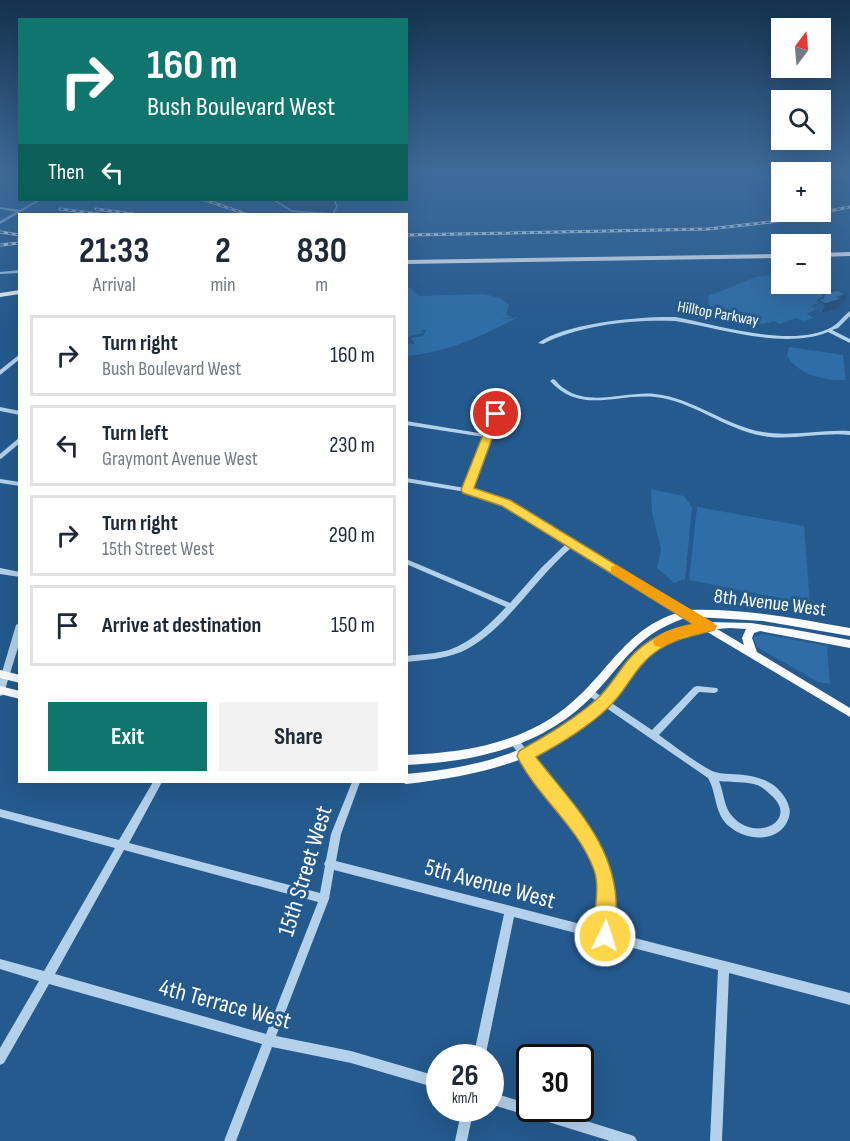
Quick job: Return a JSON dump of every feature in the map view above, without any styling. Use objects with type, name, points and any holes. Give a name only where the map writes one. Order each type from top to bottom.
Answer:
[{"type":"highway","points":[[831,249],[850,248]]},
{"type":"highway","points":[[408,256],[771,249]]},
{"type":"highway","points":[[831,255],[850,254]]},
{"type":"highway","points":[[408,262],[771,256]]},
{"type":"highway","points":[[0,288],[18,285]]},
{"type":"highway","points":[[0,295],[18,292]]},
{"type":"main road","points":[[408,760],[434,760],[464,756],[514,741],[548,725],[590,692],[621,652],[637,638],[685,614],[850,713]]},
{"type":"main road","name":"8th Avenue West","points":[[685,614],[766,617],[850,632]]},
{"type":"main road","points":[[408,779],[444,776],[486,768],[525,756],[568,732],[605,702],[635,662],[652,647],[680,632],[708,626]]},
{"type":"main road","name":"8th Avenue West","points":[[708,626],[757,628],[850,644]]},
{"type":"main road","points":[[752,653],[747,638],[750,631],[757,628]]},
{"type":"main road","points":[[2,675],[18,679]]},
{"type":"main road","points":[[0,691],[18,695]]},
{"type":"street","points":[[0,273],[18,271]]},
{"type":"street","points":[[829,331],[844,323],[850,314]]},
{"type":"street","name":"Hilltop Parkway","points":[[541,343],[560,333],[660,318],[688,320],[777,337],[829,331]]},
{"type":"street","points":[[829,331],[850,341]]},
{"type":"street","points":[[0,373],[18,358]]},
{"type":"street","points":[[553,381],[566,393],[597,399],[627,396],[668,397],[697,406],[729,425],[763,434],[788,436],[828,432],[850,433]]},
{"type":"street","points":[[0,409],[18,413]]},
{"type":"street","points":[[467,490],[496,414]]},
{"type":"street","points":[[408,423],[489,436]]},
{"type":"street","points":[[0,458],[18,441]]},
{"type":"street","points":[[0,480],[18,484]]},
{"type":"street","points":[[408,480],[467,490],[506,503],[685,614]]},
{"type":"street","points":[[408,659],[440,655],[464,647],[488,631],[553,557],[572,543]]},
{"type":"street","points":[[408,562],[511,606]]},
{"type":"street","points":[[0,571],[18,575]]},
{"type":"street","points":[[0,691],[2,675],[18,631]]},
{"type":"street","points":[[653,735],[697,689],[714,690]]},
{"type":"street","points":[[590,692],[711,776],[719,786],[720,809],[734,825],[747,832],[761,834],[773,832],[782,826],[786,817],[785,806],[769,786],[750,778],[724,780],[711,776]]},
{"type":"street","points":[[514,741],[591,842],[604,872],[608,892],[605,936]]},
{"type":"street","points":[[0,1059],[157,783]]},
{"type":"street","name":"15th Street West","points":[[230,1141],[324,899],[336,834],[356,783]]},
{"type":"street","points":[[0,813],[324,899]]},
{"type":"street","name":"5th Avenue West","points":[[329,864],[850,999]]},
{"type":"street","points":[[482,1044],[510,911]]},
{"type":"street","name":"4th Terrace West","points":[[0,964],[270,1041],[351,1058],[426,1079]]},
{"type":"street","points":[[716,1141],[724,967]]},
{"type":"street","points":[[504,1102],[631,1141]]},
{"type":"street","points":[[461,1141],[465,1122]]},
{"type":"shaded area","points":[[771,275],[771,294],[829,294],[835,297],[811,306],[816,309],[807,314],[814,318],[804,321],[796,318],[780,324],[774,321],[756,325],[739,324],[723,318],[709,307],[708,296],[756,277]]},
{"type":"shaded area","points":[[408,288],[411,288],[418,296],[484,294],[500,298],[509,305],[506,314],[511,317],[500,320],[518,317],[464,342],[437,351],[408,356],[408,344],[415,344],[411,338],[423,336],[426,330],[420,330],[423,333],[408,337]]},
{"type":"shaded area","points":[[789,347],[843,355],[846,380],[821,378],[805,372],[797,367],[787,355]]},
{"type":"shaded area","points":[[651,489],[684,496],[692,507],[685,579],[674,583],[657,568],[661,549],[652,513]]},
{"type":"shaded area","points":[[697,507],[804,526],[810,604],[689,580]]},
{"type":"shaded area","points":[[763,634],[827,646],[830,684],[818,682],[757,647],[753,637]]},
{"type":"building","points":[[838,290],[847,294],[838,297],[842,299],[825,304],[818,300],[823,298],[824,294],[831,294],[831,291]]},
{"type":"railway","points":[[408,235],[708,229],[760,223]]},
{"type":"railway","points":[[0,232],[18,235]]},
{"type":"railway","points":[[0,245],[18,243]]},
{"type":"slow traffic","points":[[616,570],[708,626],[691,628],[661,642]]},
{"type":"route","points":[[496,414],[467,490],[506,503],[708,626],[680,632],[652,647],[635,662],[605,702],[568,732],[525,756],[591,842],[604,872],[608,892],[605,936]]}]
